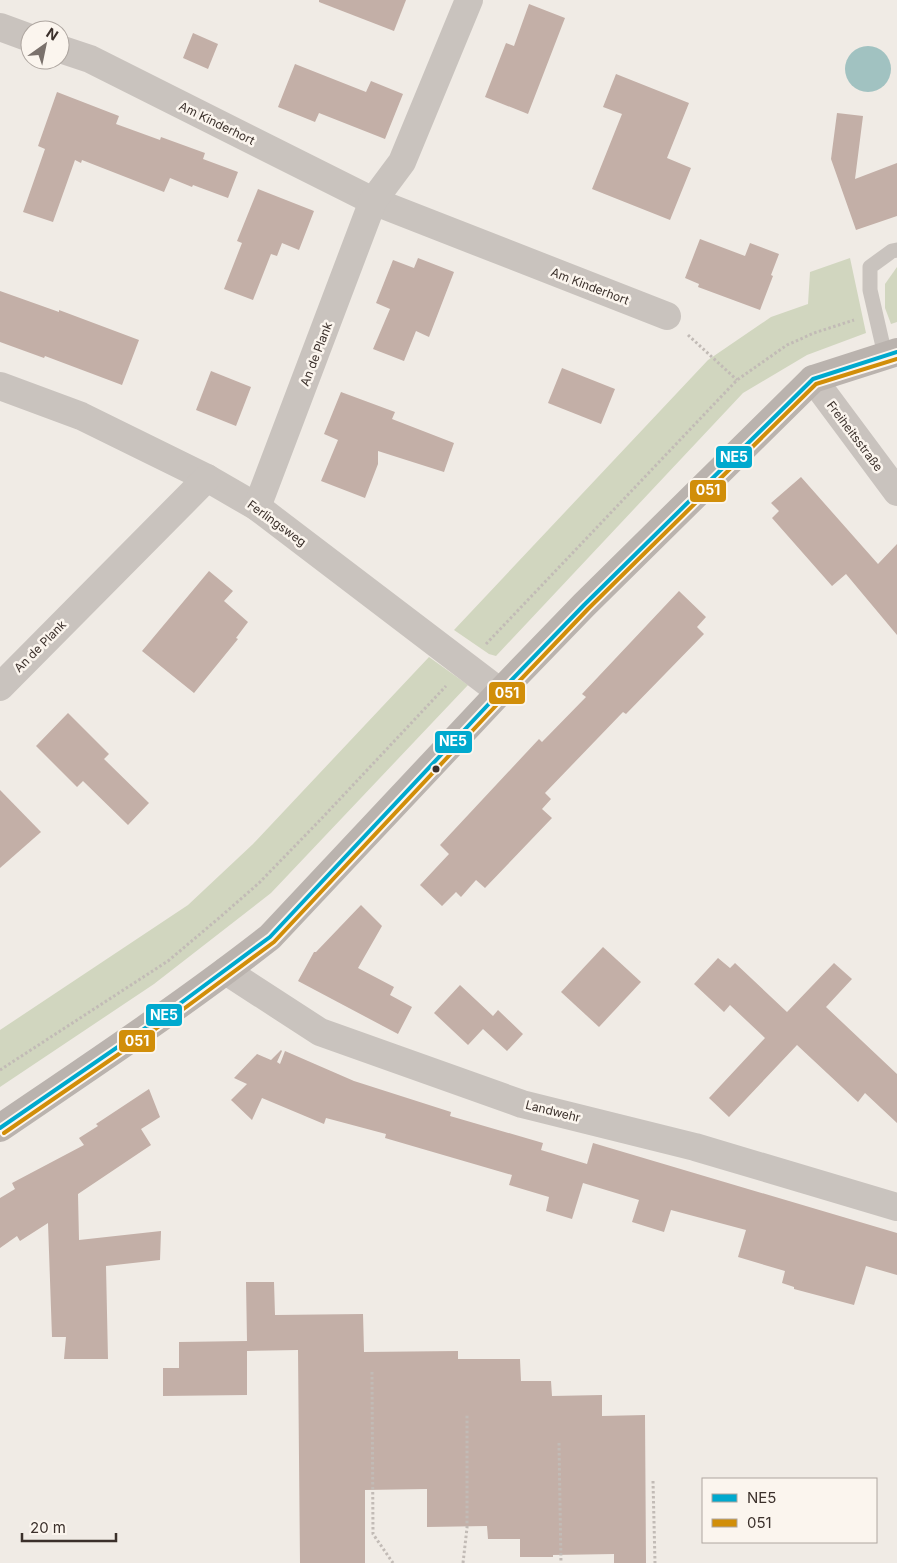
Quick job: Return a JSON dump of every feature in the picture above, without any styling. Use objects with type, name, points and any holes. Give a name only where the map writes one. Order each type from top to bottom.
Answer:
[{"type":"street","points":[[373,201],[402,162],[469,0]]},
{"type":"street","points":[[0,27],[20,34]]},
{"type":"street","name":"Am Kinderhort","points":[[70,52],[90,59],[373,201],[667,316]]},
{"type":"street","name":"An de Plank","points":[[258,507],[373,201]]},
{"type":"street","points":[[0,1128],[226,972],[270,937],[584,604],[813,379],[891,353]]},
{"type":"street","name":"Freiheitsstraße","points":[[813,379],[897,492]]},
{"type":"street","name":"Ferlingsweg","points":[[0,386],[81,416],[207,478],[258,507],[500,692]]},
{"type":"street","name":"An de Plank","points":[[0,687],[207,478]]},
{"type":"street","name":"Landwehr","points":[[226,972],[320,1032],[522,1104],[695,1147],[897,1207]]},
{"type":"lane","points":[[891,353],[870,290],[870,267],[892,251],[897,250]]},
{"type":"path","points":[[667,316],[737,380]]},
{"type":"path","points":[[372,1372],[373,1534],[393,1563]]},
{"type":"path","points":[[463,1563],[467,1528],[467,1414]]},
{"type":"path","points":[[560,1443],[561,1563]]},
{"type":"path","points":[[653,1482],[655,1563]]},
{"type":"green space","points":[[850,258],[866,333],[807,355],[743,393],[496,656],[489,654],[454,630],[708,360],[771,317],[808,304],[810,272]]},
{"type":"green space","points":[[897,267],[897,322],[891,324],[885,308],[885,284]]},
{"type":"green space","points":[[429,657],[468,685],[271,893],[154,984],[0,1087],[0,1030],[188,905],[253,844]]},
{"type":"water","points":[[873,46],[877,47],[887,56],[890,60],[890,78],[881,88],[873,92],[863,92],[855,88],[846,78],[845,64],[849,56],[859,47]]},
{"type":"building","points":[[319,0],[406,0],[394,31],[319,2]]},
{"type":"building","points":[[529,4],[565,18],[528,114],[485,97],[506,43],[514,46]]},
{"type":"building","points":[[193,33],[218,44],[208,69],[183,58]]},
{"type":"building","points":[[295,64],[366,92],[371,81],[403,94],[385,139],[319,113],[315,122],[278,107]]},
{"type":"building","points":[[616,74],[689,103],[667,158],[691,168],[670,220],[592,189],[622,114],[603,107]]},
{"type":"building","points":[[57,92],[119,116],[116,124],[160,140],[161,137],[205,153],[203,159],[238,172],[228,198],[170,178],[164,192],[82,160],[81,163],[75,160],[53,222],[23,212],[45,149],[38,146]]},
{"type":"building","points":[[837,113],[863,116],[855,179],[897,163],[897,216],[856,230],[831,159]]},
{"type":"building","points":[[258,189],[314,211],[299,250],[282,243],[277,256],[271,254],[253,300],[224,289],[242,243],[237,241]]},
{"type":"building","points":[[700,239],[745,256],[750,243],[779,254],[760,310],[698,287],[699,284],[685,278]]},
{"type":"building","points":[[418,258],[454,272],[429,337],[416,331],[404,361],[373,349],[390,309],[376,303],[393,260],[414,268]]},
{"type":"building","points":[[0,291],[59,312],[59,310],[139,340],[122,385],[45,356],[44,358],[0,342]]},
{"type":"building","points":[[562,368],[615,389],[601,424],[548,403]]},
{"type":"building","points":[[211,371],[251,387],[236,426],[196,410]]},
{"type":"building","points":[[341,392],[395,412],[392,419],[454,443],[444,472],[378,451],[378,464],[365,498],[321,481],[338,440],[324,434]]},
{"type":"building","points":[[801,477],[878,564],[897,544],[897,635],[846,574],[832,586],[772,518],[779,511],[771,503]]},
{"type":"building","points":[[209,571],[233,591],[224,601],[248,622],[236,638],[238,639],[194,693],[142,651]]},
{"type":"building","points":[[679,591],[706,617],[697,627],[704,634],[626,714],[623,712],[545,793],[551,799],[542,809],[552,818],[485,888],[476,880],[461,897],[456,892],[442,906],[420,885],[449,854],[440,845],[539,739],[542,742],[586,697],[582,694]]},
{"type":"building","points":[[68,713],[109,754],[104,759],[149,803],[128,825],[83,781],[77,787],[36,746]]},
{"type":"building","points":[[0,790],[41,832],[0,868]]},
{"type":"building","points":[[361,905],[382,926],[358,968],[394,987],[390,995],[412,1007],[398,1034],[298,981],[314,952]]},
{"type":"building","points":[[603,947],[641,982],[599,1027],[561,992]]},
{"type":"building","points":[[718,958],[730,968],[735,963],[787,1012],[834,963],[852,979],[826,1007],[897,1074],[897,1123],[865,1093],[858,1102],[797,1045],[729,1117],[709,1098],[765,1038],[730,1005],[724,1012],[694,984]]},
{"type":"building","points":[[460,985],[493,1016],[498,1010],[523,1034],[507,1051],[483,1029],[468,1045],[434,1013]]},
{"type":"building","points":[[281,1050],[277,1062],[280,1064],[285,1051],[354,1081],[451,1112],[450,1116],[543,1143],[541,1150],[587,1164],[593,1143],[897,1233],[897,1275],[866,1266],[854,1305],[794,1289],[794,1287],[782,1283],[785,1271],[738,1257],[746,1230],[671,1210],[664,1232],[632,1222],[639,1200],[583,1183],[572,1219],[546,1211],[549,1197],[509,1185],[512,1175],[385,1138],[386,1134],[326,1118],[324,1124],[262,1098],[252,1120],[231,1100],[247,1084],[234,1078],[257,1054],[271,1060]]},
{"type":"building","points":[[149,1089],[160,1117],[141,1129],[151,1145],[78,1194],[79,1240],[161,1231],[160,1260],[106,1266],[108,1359],[64,1359],[66,1337],[52,1337],[48,1223],[20,1241],[17,1236],[0,1248],[0,1198],[15,1189],[12,1183],[84,1145],[79,1138],[98,1126],[96,1124]]},
{"type":"building","points":[[246,1282],[274,1282],[275,1315],[363,1314],[364,1352],[458,1351],[458,1359],[520,1359],[521,1381],[551,1381],[552,1396],[602,1395],[602,1416],[645,1415],[646,1563],[614,1563],[614,1554],[520,1557],[520,1539],[488,1539],[487,1526],[427,1527],[427,1489],[365,1490],[365,1563],[300,1563],[298,1350],[247,1351],[247,1395],[163,1396],[163,1368],[179,1368],[179,1342],[247,1341]]},
{"type":"transit line","name":"NE5","points":[[0,1128],[170,1011],[270,937],[584,605],[813,379],[897,352]]},
{"type":"transit line","name":"051","points":[[4,1133],[174,1016],[274,942],[588,609],[816,384],[897,359]]}]
